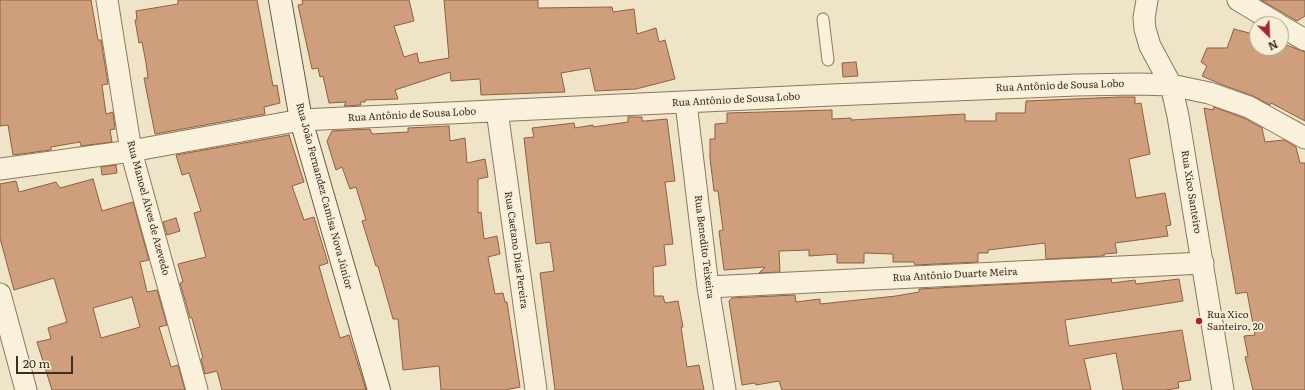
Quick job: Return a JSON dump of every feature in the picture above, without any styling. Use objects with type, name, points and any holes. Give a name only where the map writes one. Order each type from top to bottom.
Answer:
[{"type":"main road","name":"Rua João Fernandez Camisa Nova Júnior","points":[[280,0],[301,120],[379,390]]},
{"type":"street","name":"Rua Manoel Alves de Azevedo","points":[[107,0],[131,151],[197,390]]},
{"type":"street","name":"Rua Xico Santeiro","points":[[1147,0],[1144,18],[1145,29],[1150,46],[1171,86],[1178,116],[1223,390]]},
{"type":"street","points":[[1238,0],[1265,16]]},
{"type":"street","points":[[1289,31],[1305,40]]},
{"type":"street","name":"Rua Antônio de Sousa Lobo","points":[[0,169],[131,151],[301,120],[686,103],[832,94],[1076,85],[1138,84],[1171,86],[1209,93],[1249,108],[1305,138]]},
{"type":"street","name":"Rua Benedito Teixeira","points":[[686,103],[708,287],[725,390]]},
{"type":"street","name":"Rua Caetano Dias Pereira","points":[[497,111],[536,390]]},
{"type":"street","name":"Rua Antônio Duarte Meira","points":[[708,287],[1203,263]]},
{"type":"street","points":[[0,294],[26,390]]},
{"type":"lane","points":[[823,19],[828,60]]},
{"type":"building","points":[[0,0],[91,0],[98,40],[101,40],[108,84],[102,85],[106,114],[113,112],[115,129],[110,130],[112,142],[81,146],[80,142],[51,147],[51,150],[13,155],[8,125],[0,126]]},
{"type":"building","points":[[178,0],[257,0],[273,86],[277,85],[280,103],[264,107],[265,114],[155,134],[144,78],[148,78],[146,63],[142,42],[139,43],[135,20],[137,20],[136,11],[178,4]]},
{"type":"building","points":[[302,0],[409,0],[414,21],[394,26],[404,57],[417,53],[419,63],[449,58],[444,0],[538,0],[538,8],[612,7],[613,12],[634,9],[637,34],[656,28],[659,42],[665,40],[675,79],[636,89],[595,91],[590,68],[561,73],[565,92],[481,95],[480,79],[451,81],[450,72],[395,90],[398,99],[365,100],[365,102],[360,102],[361,105],[344,106],[346,102],[329,103],[323,76],[320,77],[318,68],[312,69],[298,5],[303,4]]},
{"type":"building","points":[[1261,0],[1305,0],[1305,16],[1297,21]]},
{"type":"building","points":[[1234,29],[1249,33],[1249,56],[1289,56],[1289,46],[1305,52],[1305,121],[1271,103],[1270,105],[1253,96],[1202,76],[1207,66],[1201,62],[1207,48],[1227,48]]},
{"type":"building","points":[[856,62],[858,76],[843,77],[842,63]]},
{"type":"building","points":[[1135,97],[1135,104],[1141,103],[1150,154],[1129,159],[1136,198],[1165,193],[1171,225],[1166,226],[1168,236],[1115,243],[1117,253],[1104,254],[1104,256],[1046,259],[1045,243],[988,250],[988,253],[978,253],[978,262],[915,265],[914,262],[893,262],[893,254],[864,253],[864,263],[837,263],[837,254],[809,256],[809,250],[779,251],[780,272],[759,273],[765,267],[724,270],[719,231],[723,230],[718,191],[714,191],[710,158],[710,139],[715,139],[715,124],[727,123],[727,113],[832,110],[832,119],[851,118],[851,120],[965,114],[965,121],[996,121],[996,113],[1025,113],[1026,101]]},
{"type":"building","points":[[1214,107],[1244,118],[1262,128],[1265,142],[1284,140],[1296,147],[1300,163],[1305,163],[1305,390],[1253,390],[1245,357],[1248,356],[1244,336],[1255,335],[1247,292],[1236,294],[1204,108],[1213,110]]},
{"type":"building","points":[[628,117],[642,117],[642,121],[667,119],[675,181],[665,182],[673,244],[664,245],[666,265],[653,267],[654,296],[663,296],[665,303],[678,301],[683,327],[681,327],[687,367],[699,365],[704,390],[555,390],[540,273],[554,271],[550,242],[536,244],[524,138],[534,137],[532,128],[574,123],[575,128],[593,125],[593,127],[628,122]]},
{"type":"building","points":[[449,126],[450,141],[465,138],[467,163],[485,159],[488,177],[478,179],[478,213],[481,212],[484,239],[497,236],[500,254],[488,257],[495,294],[503,293],[505,302],[507,302],[520,387],[505,390],[441,390],[439,366],[403,370],[398,319],[393,319],[378,266],[376,266],[362,221],[366,220],[356,187],[350,189],[342,167],[336,170],[327,141],[332,131],[370,129],[372,134],[408,132],[408,128]]},
{"type":"building","points":[[289,135],[304,182],[292,186],[304,220],[314,217],[328,263],[319,266],[340,338],[349,335],[366,390],[222,390],[217,371],[205,374],[201,359],[203,358],[192,318],[190,318],[180,283],[183,282],[178,264],[206,257],[194,213],[201,211],[189,173],[182,175],[176,155]]},
{"type":"building","points":[[116,165],[117,173],[102,175],[101,167]]},
{"type":"building","points":[[93,179],[102,211],[133,202],[149,260],[140,262],[147,292],[157,290],[167,325],[159,327],[171,367],[178,365],[185,390],[52,390],[37,342],[51,339],[48,328],[67,322],[54,278],[14,290],[0,238],[0,184],[16,181],[19,192],[56,182],[60,188]],"holes":[[[132,297],[140,327],[101,338],[93,308]]]},
{"type":"building","points":[[176,218],[180,231],[167,235],[163,222]]},
{"type":"building","points":[[1111,279],[1112,283],[1135,280],[1136,284],[1179,279],[1183,301],[1065,320],[1069,346],[1182,330],[1191,380],[1178,382],[1179,388],[1166,390],[1123,390],[1116,353],[1084,359],[1091,390],[782,390],[779,381],[756,385],[755,383],[742,385],[729,301],[732,298],[795,295],[796,302],[820,299],[820,304],[896,296],[919,292],[919,289]]},
{"type":"place","name":"Rua Xico Santeiro, 20","points":[[1199,321]]}]
